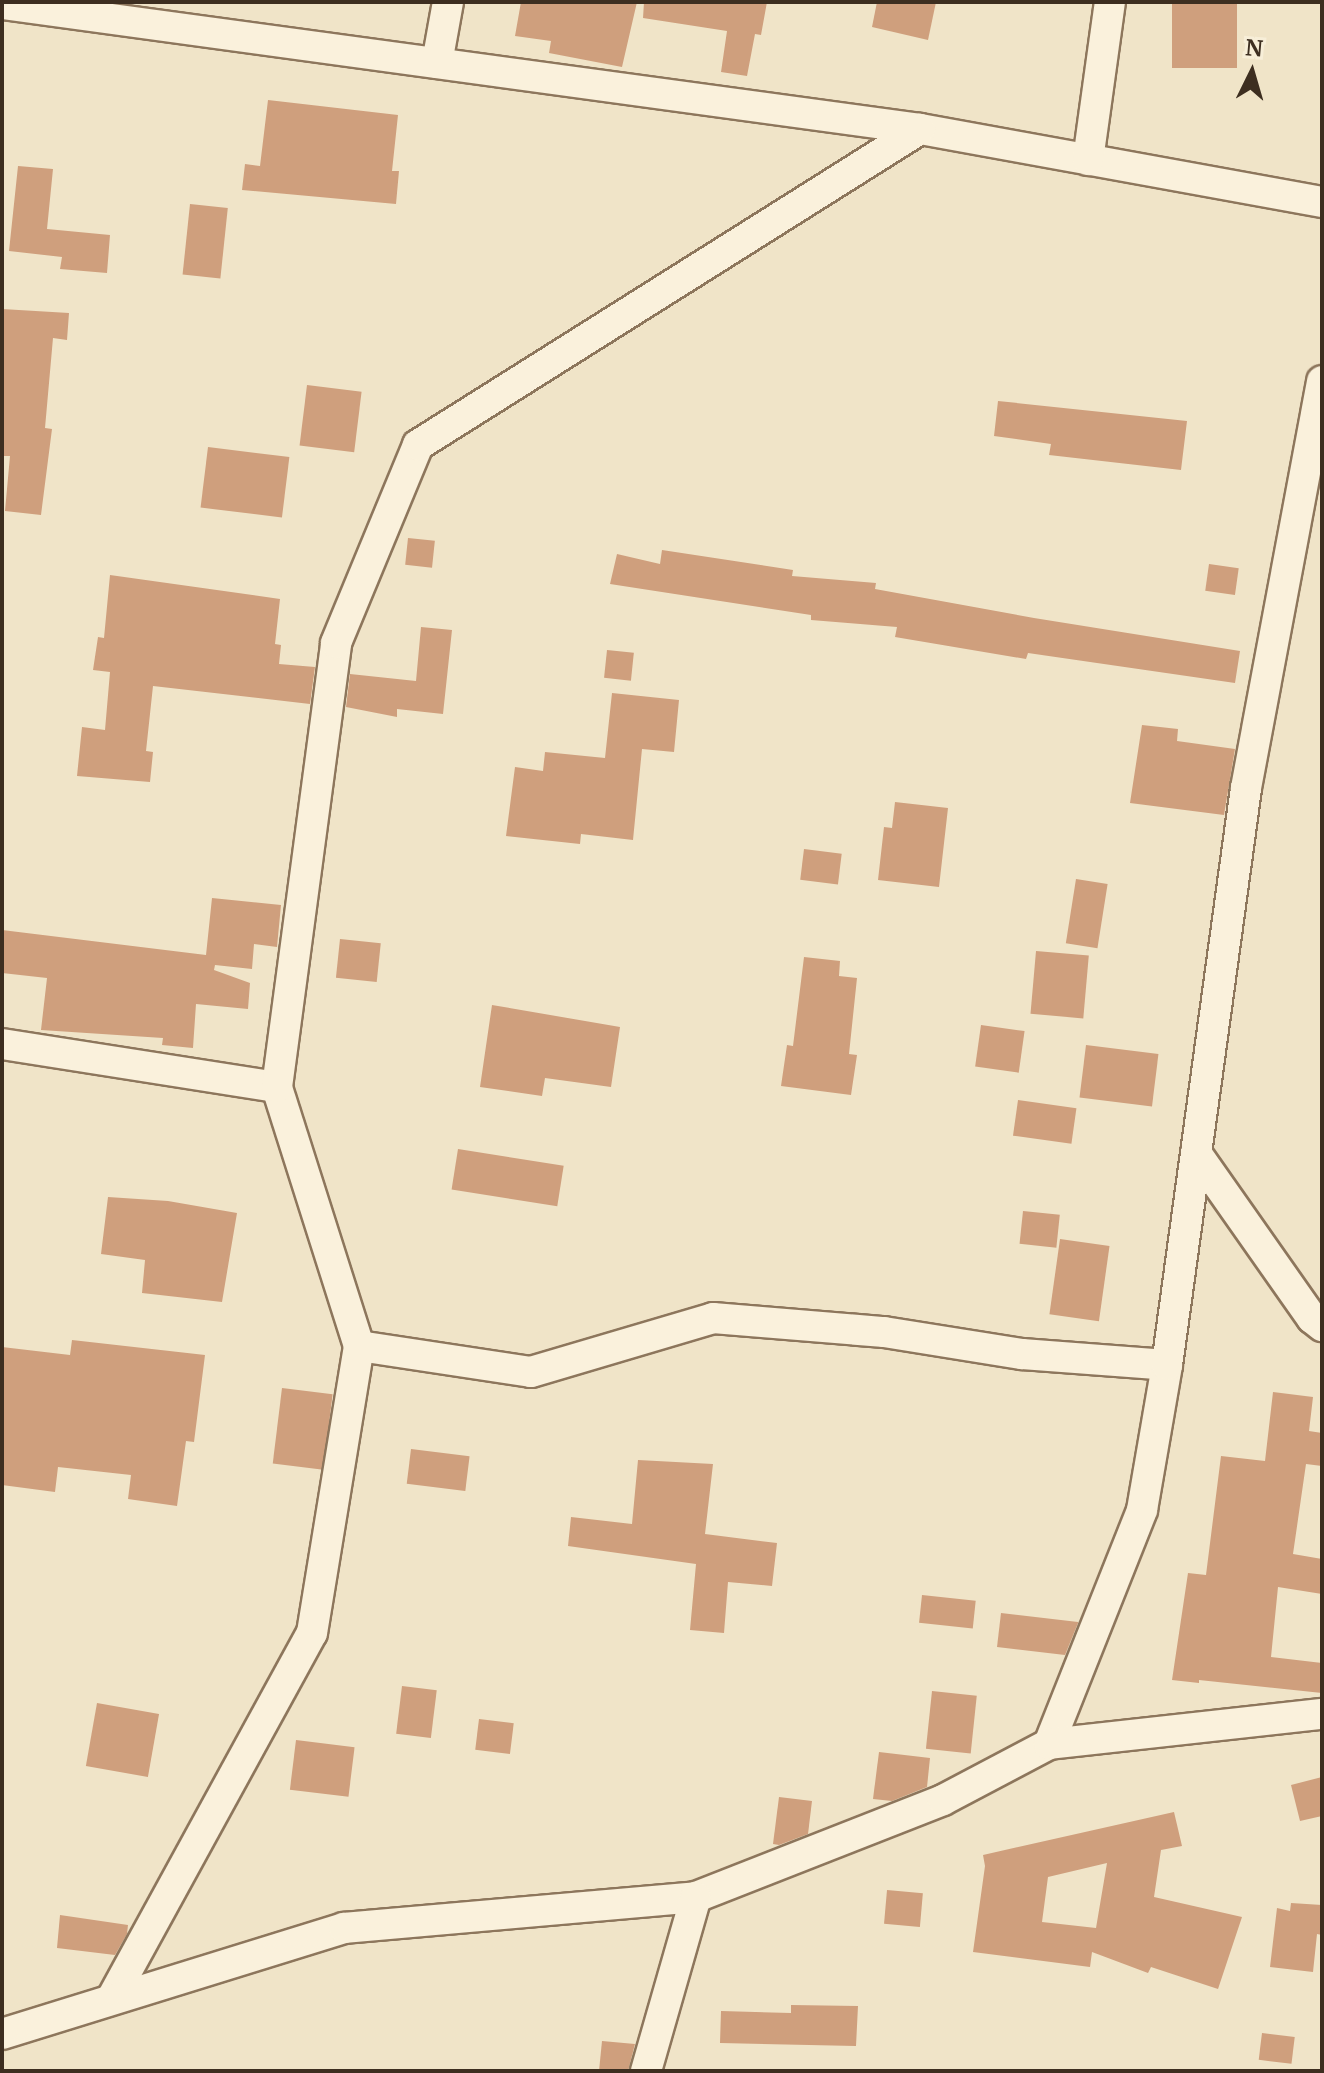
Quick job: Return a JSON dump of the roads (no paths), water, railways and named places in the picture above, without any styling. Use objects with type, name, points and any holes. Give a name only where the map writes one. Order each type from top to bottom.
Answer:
[{"type":"street","points":[[437,63],[448,2]]},
{"type":"street","points":[[1088,160],[1110,2]]},
{"type":"street","points":[[2,4],[920,129],[1322,202]]},
{"type":"street","points":[[112,1998],[312,1633],[359,1346],[277,1087],[336,643],[418,445],[920,129]]},
{"type":"street","points":[[1049,1744],[1142,1510],[1167,1365],[1246,788],[1314,459],[1322,381]]},
{"type":"street","points":[[2,1044],[277,1087]]},
{"type":"street","points":[[1196,1153],[1312,1318],[1322,1326]]},
{"type":"street","points":[[359,1346],[531,1372],[713,1318],[884,1332],[1022,1354],[1167,1365]]},
{"type":"street","points":[[2,2034],[344,1928],[696,1897],[943,1800],[1049,1744],[1322,1714]]},
{"type":"street","points":[[646,2071],[696,1897]]}]
